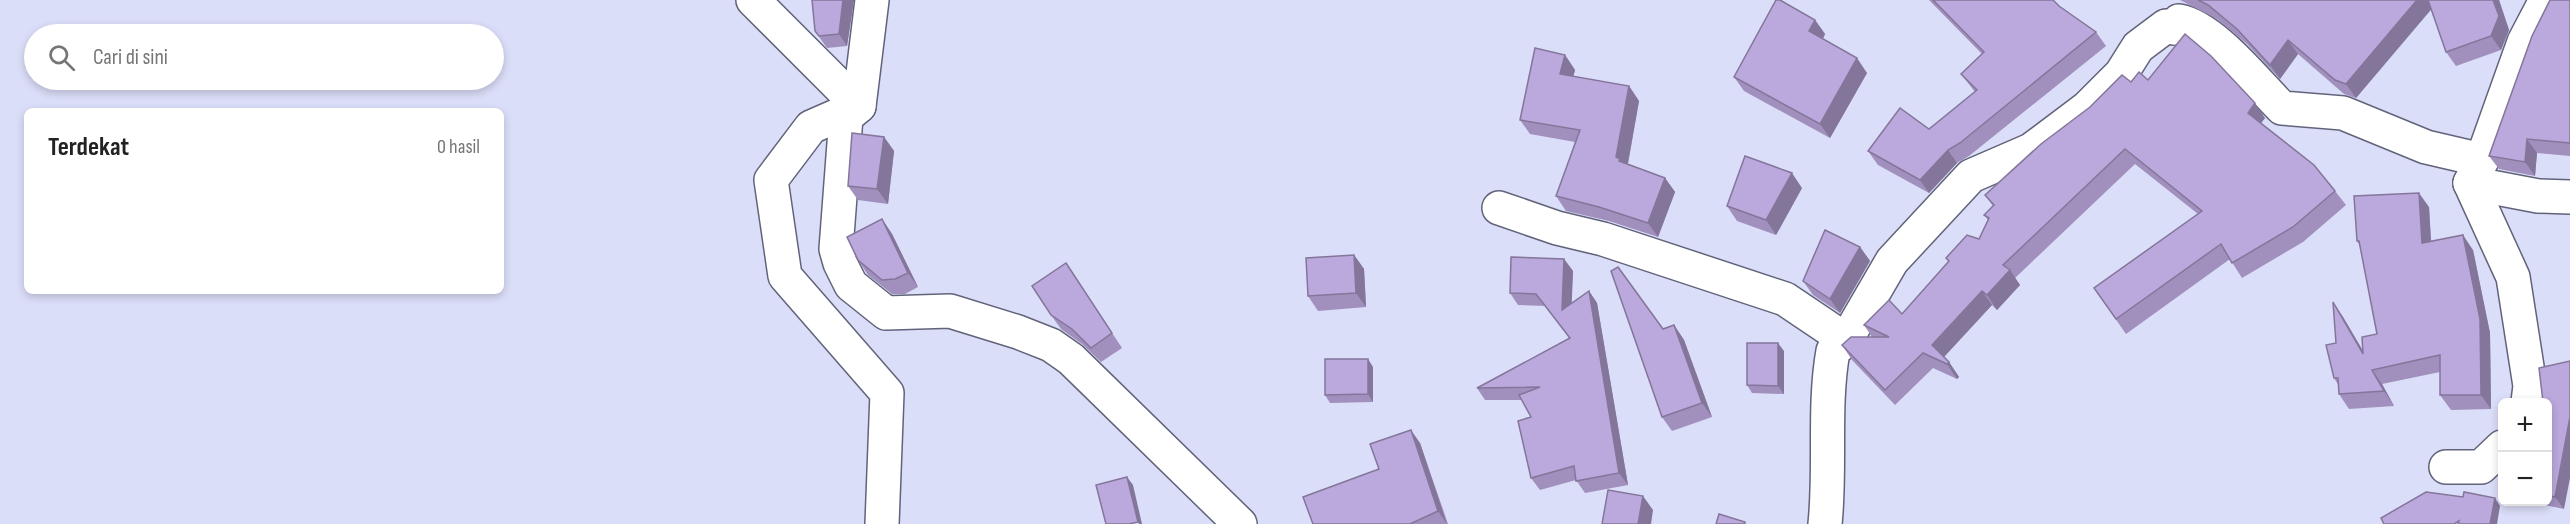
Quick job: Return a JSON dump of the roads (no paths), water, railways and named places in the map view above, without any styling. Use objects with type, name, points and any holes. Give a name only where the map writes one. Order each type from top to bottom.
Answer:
[{"type":"street","points":[[753,0],[859,106]]},
{"type":"street","points":[[872,0],[859,106],[846,117],[836,249],[851,285],[886,313],[950,311],[1051,345],[1071,359],[1240,524]]},
{"type":"street","points":[[2528,398],[2530,386],[2513,277],[2476,171],[2524,42],[2546,0]]},
{"type":"street","points":[[1825,524],[1828,491],[1828,379],[1833,351],[1846,340],[1892,261],[1971,176],[2031,150],[2087,108],[2121,74],[2138,47],[2166,26],[2173,28],[2179,21],[2209,34],[2282,108],[2343,113],[2538,196],[2570,197]]},
{"type":"street","points":[[859,106],[810,126],[771,180],[785,276],[887,393],[882,524]]},
{"type":"street","points":[[1499,208],[1557,228],[1603,239],[1785,299],[1846,340]]},
{"type":"street","points":[[2446,467],[2481,467],[2498,451]]}]
